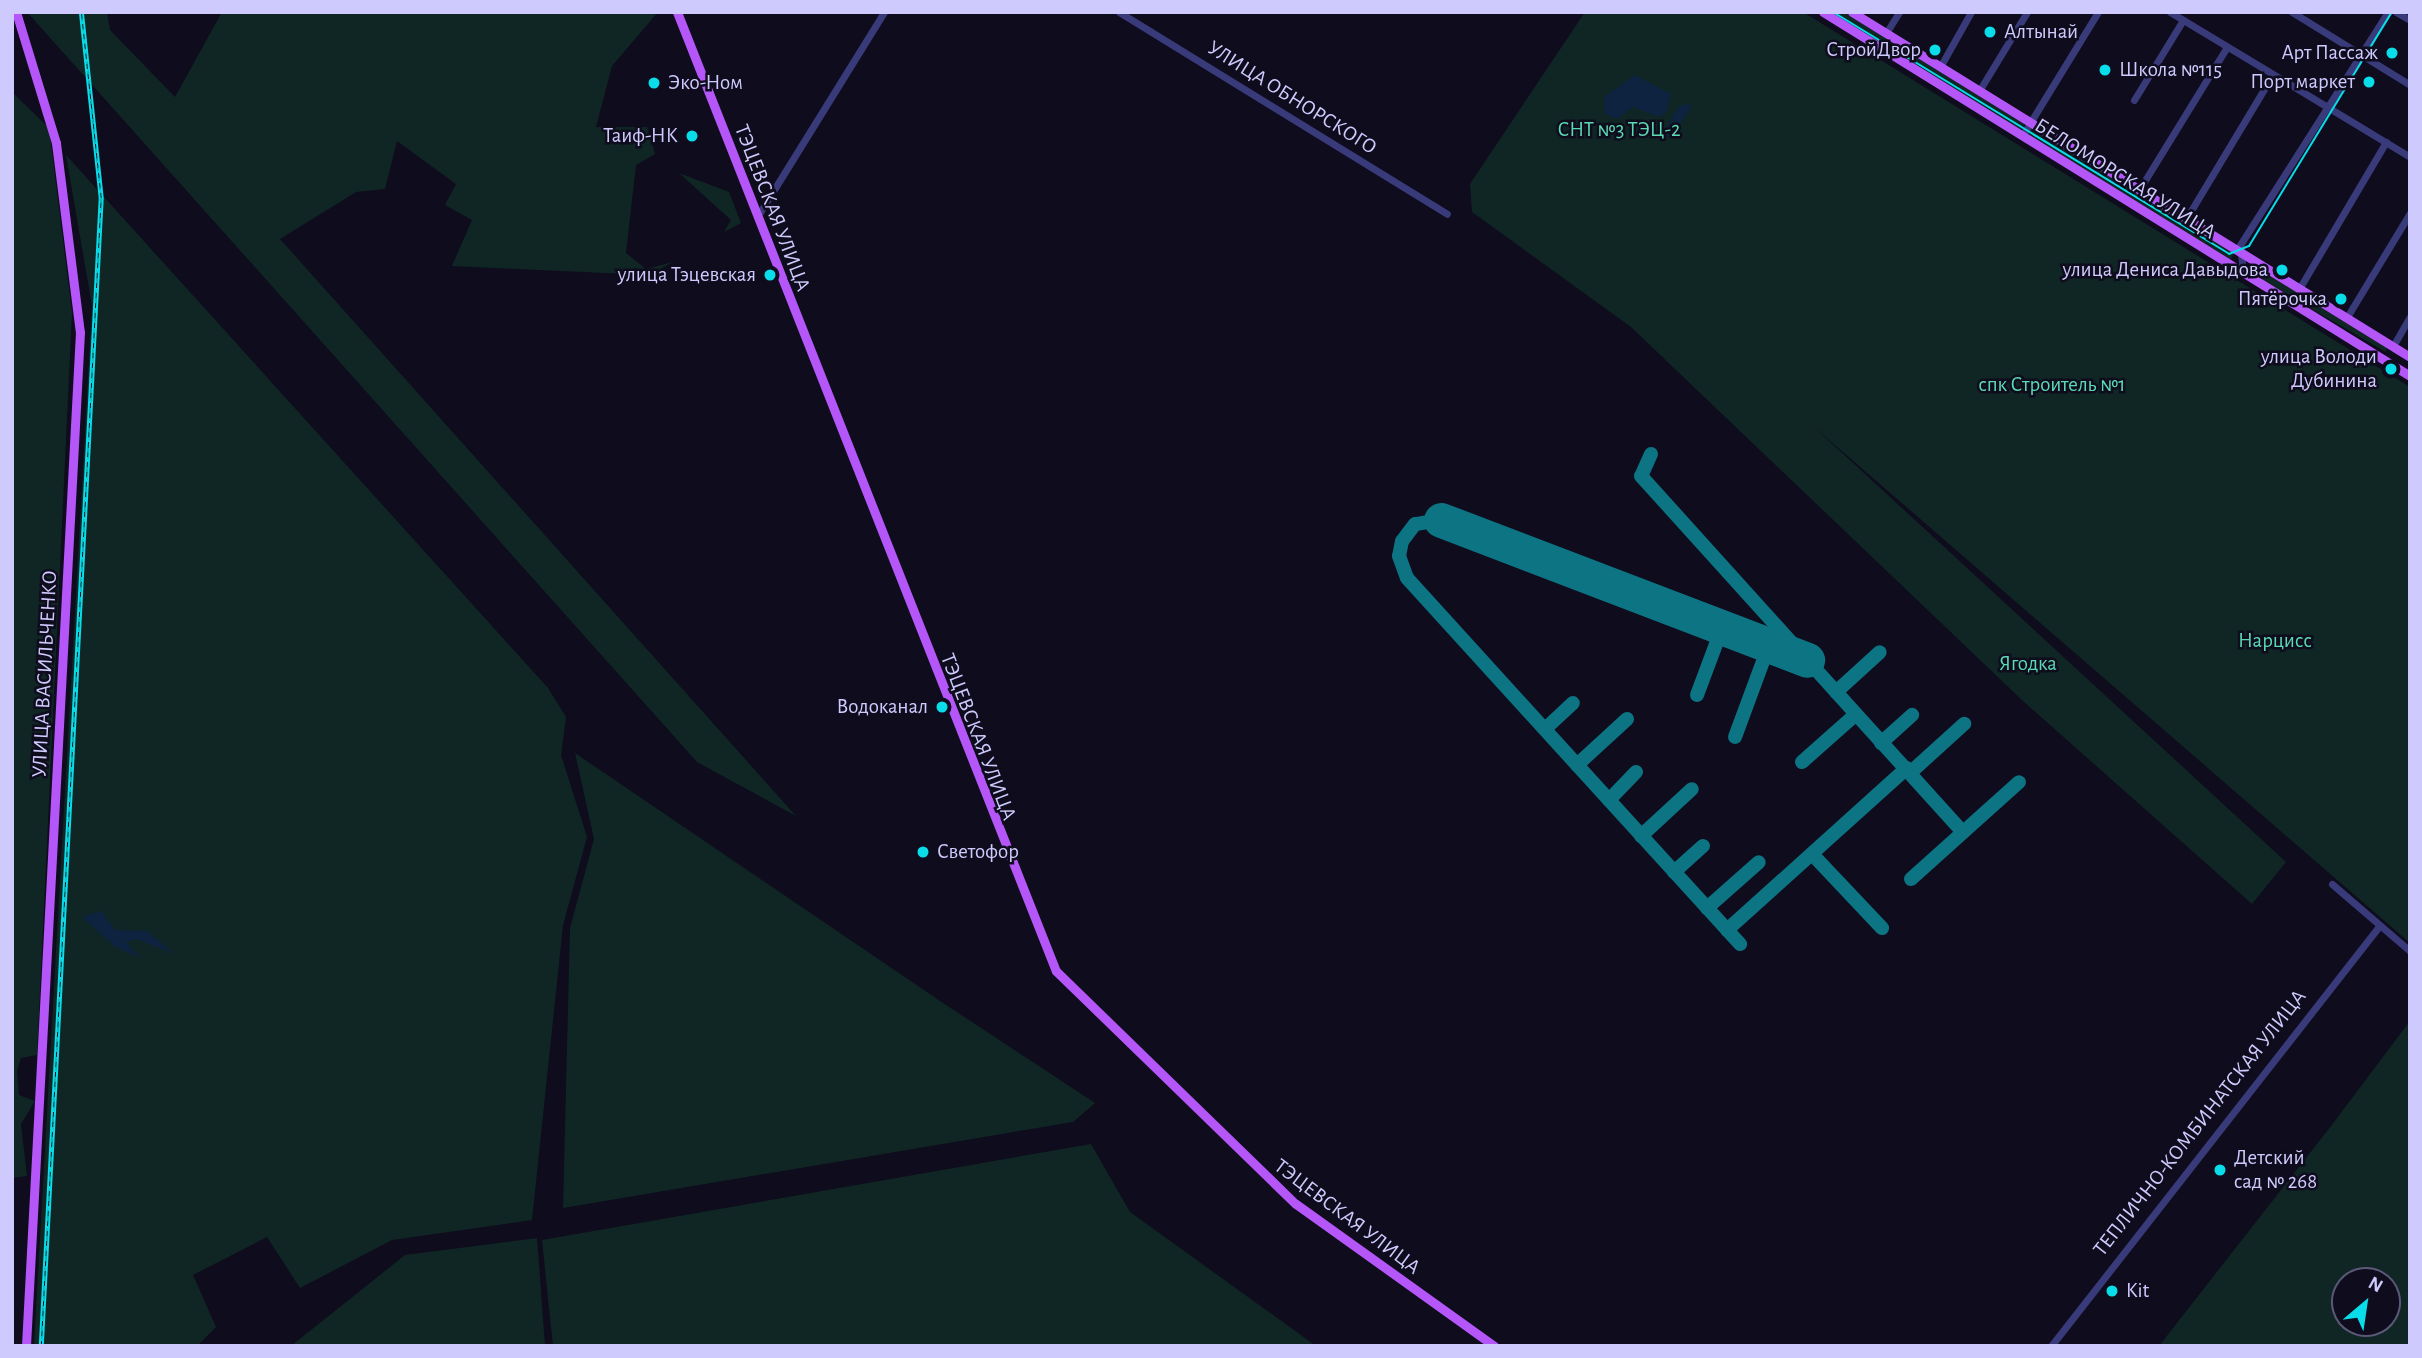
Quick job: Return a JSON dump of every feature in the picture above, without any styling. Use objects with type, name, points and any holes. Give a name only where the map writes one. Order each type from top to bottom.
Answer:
[{"type":"main road","name":"УЛИЦА ВАСИЛЬЧЕНКО","points":[[16,12],[57,143],[80,332],[26,1346]]},
{"type":"main road","name":"ТЭЦЕВСКАЯ УЛИЦА","points":[[677,12],[1056,971],[1288,1197],[1494,1346]]},
{"type":"main road","name":"БЕЛОМОРСКАЯ УЛИЦА","points":[[1823,12],[2410,376]]},
{"type":"main road","name":"БЕЛОМОРСКАЯ УЛИЦА","points":[[1852,12],[2410,357]]},
{"type":"main road","points":[[2385,360],[2393,346]]},
{"type":"street","points":[[756,217],[884,12]]},
{"type":"street","name":"УЛИЦА ОБНОРСКОГО","points":[[1119,12],[1447,214]]},
{"type":"street","points":[[1886,33],[1899,12]]},
{"type":"street","points":[[1940,67],[1971,12]]},
{"type":"street","points":[[1979,90],[2027,12]]},
{"type":"street","points":[[2022,136],[2098,12]]},
{"type":"street","points":[[2171,12],[2410,157]]},
{"type":"street","points":[[2292,12],[2410,85]]},
{"type":"street","points":[[2243,272],[2239,252],[2388,12]]},
{"type":"street","points":[[2396,12],[2410,20]]},
{"type":"street","points":[[2134,100],[2183,20]]},
{"type":"street","points":[[2139,190],[2227,47]]},
{"type":"street","points":[[2186,219],[2273,75]]},
{"type":"street","points":[[2299,289],[2386,142]]},
{"type":"street","points":[[2347,317],[2410,213]]},
{"type":"street","points":[[2393,346],[2410,317]]},
{"type":"street","points":[[2332,884],[2410,951]]},
{"type":"street","name":"ТЕПЛИЧНО-КОМБИНАТСКАЯ УЛИЦА","points":[[2051,1346],[2380,926]]},
{"type":"green space","points":[[27,12],[107,12],[110,30],[175,97],[222,12],[658,12],[612,66],[596,127],[647,127],[655,154],[636,165],[626,253],[646,269],[673,262],[649,275],[452,266],[472,220],[445,205],[456,184],[397,141],[385,189],[356,192],[280,239],[796,816],[697,762]]},
{"type":"green space","points":[[1585,12],[1803,12],[2410,387],[2410,943],[1814,427],[2286,862],[2252,904],[2023,701],[1631,327],[1472,212],[1470,184]]},
{"type":"green space","points":[[1828,12],[1848,12],[2026,122],[2020,132]]},
{"type":"green space","points":[[12,92],[49,128],[72,312],[37,1055],[21,1058],[17,1071],[19,1095],[35,1101],[21,1124],[27,1176],[12,1178]]},
{"type":"green space","points":[[2031,126],[2235,253],[2230,261],[2026,134]]},
{"type":"green space","points":[[66,155],[548,688],[566,717],[561,755],[587,837],[563,925],[532,1220],[392,1240],[300,1288],[267,1237],[193,1275],[216,1327],[197,1346],[34,1346],[92,306]]},
{"type":"green space","points":[[679,173],[729,192],[741,223],[724,232],[731,220]]},
{"type":"green space","points":[[2261,270],[2387,348],[2386,352],[2256,277]]},
{"type":"green space","points":[[575,753],[1095,1103],[1073,1122],[563,1208],[570,928],[594,839]]},
{"type":"green space","points":[[2410,1021],[2410,1346],[2159,1346],[2331,1126]]},
{"type":"green space","points":[[1091,1144],[1130,1212],[1316,1346],[553,1346],[542,1240]]},
{"type":"green space","points":[[537,1238],[545,1346],[291,1346],[405,1255]]},
{"type":"water","points":[[1635,75],[1671,94],[1666,112],[1659,117],[1633,107],[1617,119],[1604,113],[1604,97]]},
{"type":"water","points":[[1689,104],[1691,107],[1670,139],[1664,132],[1679,106]]},
{"type":"water","points":[[101,911],[115,930],[147,931],[175,954],[136,939],[126,942],[140,958],[114,946],[82,917]]},
{"type":"taxiway","points":[[1651,454],[1641,476],[1963,832]]},
{"type":"taxiway","points":[[1441,520],[1415,524],[1402,541],[1399,556],[1407,578],[1740,944]]},
{"type":"taxiway","points":[[1697,695],[1722,628]]},
{"type":"taxiway","points":[[1735,737],[1769,645]]},
{"type":"taxiway","points":[[1836,692],[1880,652]]},
{"type":"taxiway","points":[[1545,729],[1573,703]]},
{"type":"taxiway","points":[[1802,762],[1856,714]]},
{"type":"taxiway","points":[[1881,743],[1912,715]]},
{"type":"taxiway","points":[[1577,765],[1627,719]]},
{"type":"taxiway","points":[[1911,772],[1964,724]]},
{"type":"taxiway","points":[[1727,930],[1907,768]]},
{"type":"taxiway","points":[[1609,800],[1636,772]]},
{"type":"taxiway","points":[[1911,879],[2019,782]]},
{"type":"taxiway","points":[[1641,836],[1692,789]]},
{"type":"taxiway","points":[[1674,872],[1703,846]]},
{"type":"taxiway","points":[[1812,854],[1882,928]]},
{"type":"taxiway","points":[[1707,908],[1759,862]]},
{"type":"runway","points":[[1441,520],[1807,660]]},
{"type":"tram line","points":[[1833,12],[2229,254],[2249,246],[2392,12]]},
{"type":"railway","points":[[41,1346],[101,198],[81,12]]},
{"type":"place","name":"Алтынай","points":[[1990,32]]},
{"type":"place","name":"СтройДвор","points":[[1935,50]]},
{"type":"place","name":"Арт Пассаж","points":[[2392,53]]},
{"type":"place","name":"Школа №115","points":[[2105,70]]},
{"type":"place","name":"Порт маркет","points":[[2369,82]]},
{"type":"place","name":"Эко-Ном","points":[[654,83]]},
{"type":"place","name":"Таиф-НК","points":[[692,136]]},
{"type":"place","name":"улица Дениса Давыдова","points":[[2282,270]]},
{"type":"place","name":"улица Тэцевская","points":[[770,275]]},
{"type":"place","name":"Пятёрочка","points":[[2341,299]]},
{"type":"place","name":"улица Володи Дубинина","points":[[2391,369]]},
{"type":"place","name":"Водоканал","points":[[942,707]]},
{"type":"place","name":"Светофор","points":[[923,852]]},
{"type":"place","name":"Детский сад № 268","points":[[2220,1170]]},
{"type":"place","name":"Kit","points":[[2112,1291]]},
{"type":"park label","name":"СНТ №3 ТЭЦ-2","points":[[1619,130]]},
{"type":"park label","name":"спк Строитель №1","points":[[2052,385]]},
{"type":"park label","name":"Нарцисс","points":[[2275,641]]},
{"type":"park label","name":"Ягодка","points":[[2028,664]]}]
